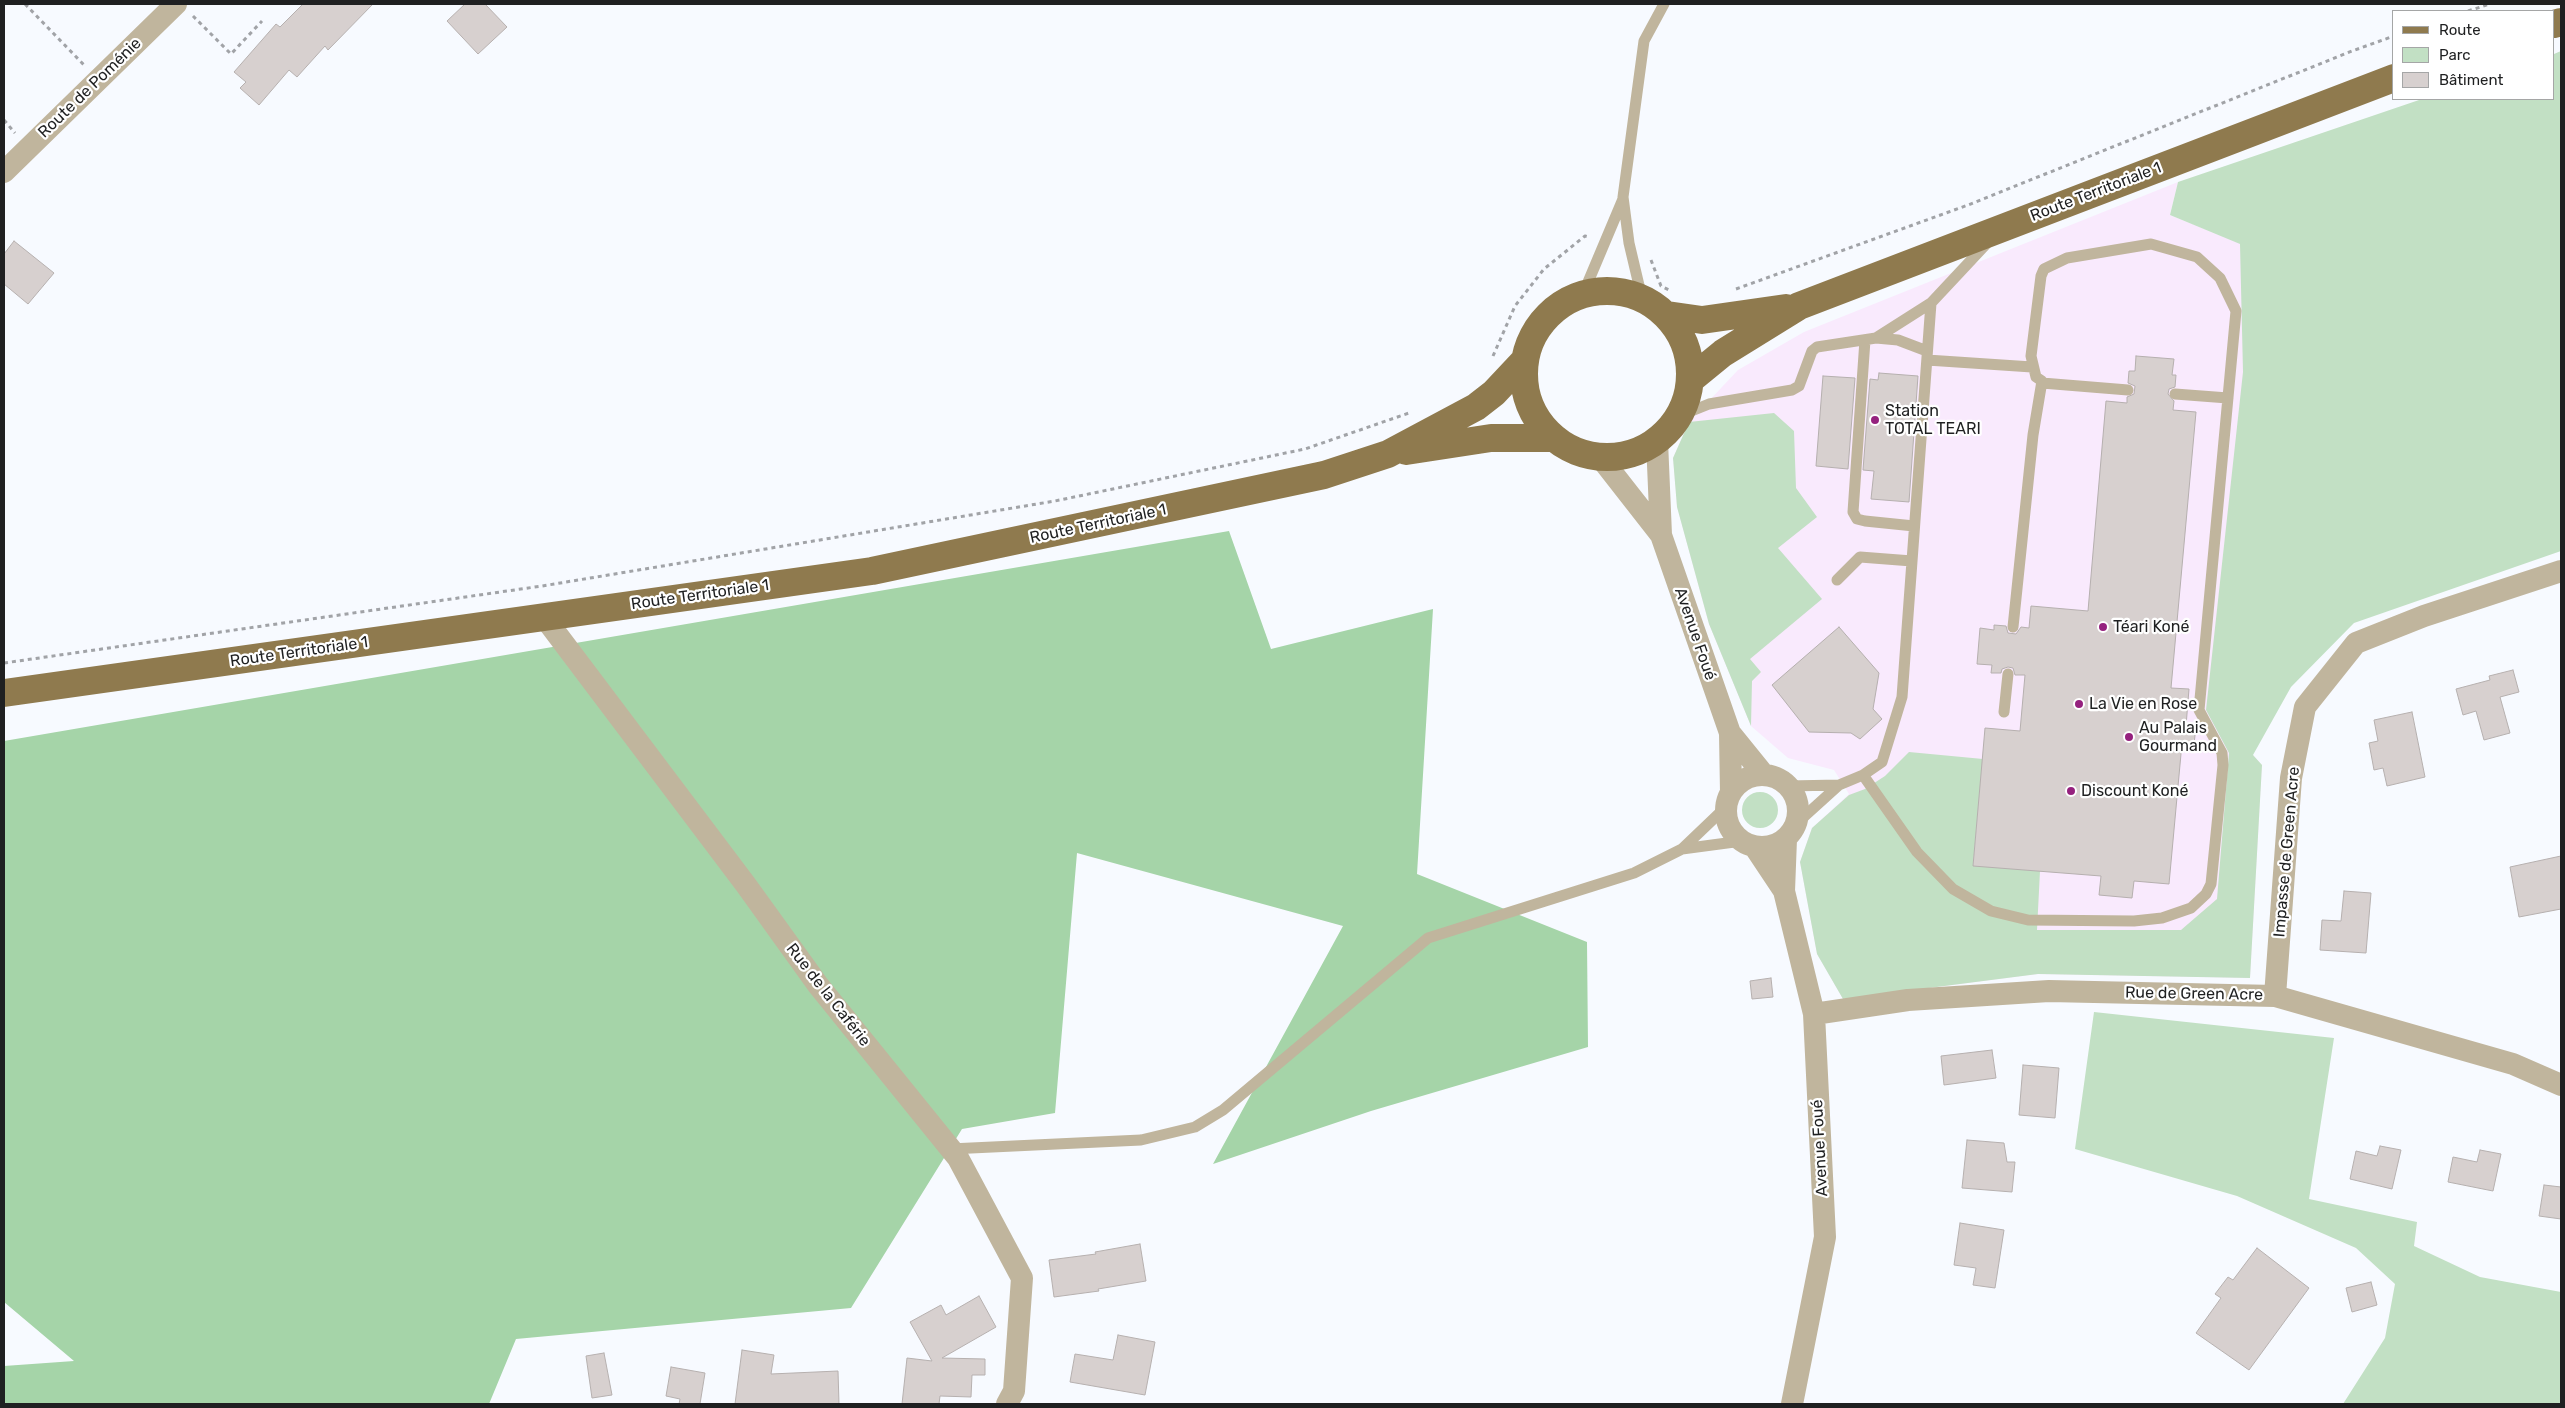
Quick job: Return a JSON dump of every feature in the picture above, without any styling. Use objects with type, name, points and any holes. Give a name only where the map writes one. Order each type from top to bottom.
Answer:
[{"type":"main road","name":"Route Territoriale 1","points":[[1690,380],[1723,353],[1800,306],[2392,79]]},
{"type":"main road","points":[[1603,290],[1623,292],[1642,298],[1672,305],[1689,356],[1690,380],[1687,398],[1679,416],[1657,441],[1639,450],[1620,456],[1600,457],[1576,451],[1554,438],[1539,422],[1529,403],[1524,382],[1525,360],[1532,338],[1545,319],[1562,304],[1583,294],[1603,290]]},
{"type":"main road","name":"Route Territoriale 1","points":[[1672,305],[1702,320],[1800,306]]},
{"type":"main road","name":"Route Territoriale 1","points":[[1388,454],[1476,407],[1494,393],[1525,360]]},
{"type":"main road","name":"Route Territoriale 1","points":[[4,694],[872,572],[1324,475],[1388,454],[1491,438],[1554,438]]},
{"type":"street","name":"Route de Poménie","points":[[4,172],[98,80],[181,7]]},
{"type":"street","name":"Avenue Foué","points":[[1657,441],[1661,535],[1730,733],[1764,775]]},
{"type":"street","name":"Avenue Foué","points":[[1600,457],[1661,535]]},
{"type":"street","name":"Impasse de Green Acre","points":[[2275,996],[2291,778],[2305,707],[2356,643],[2424,616],[2561,571]]},
{"type":"street","name":"Rue de la Caférie","points":[[544,617],[746,885],[818,985],[958,1158],[1022,1278],[1014,1391],[1007,1404]]},
{"type":"street","name":"Avenue Foué","points":[[1729,800],[1730,733]]},
{"type":"street","points":[[1764,775],[1781,780],[1788,786],[1798,803],[1791,831],[1776,845],[1748,844],[1729,826],[1729,800],[1745,780],[1764,775]]},
{"type":"street","name":"Avenue Foué","points":[[1791,831],[1784,891],[1814,1014],[1825,1237],[1792,1404]]},
{"type":"street","name":"Avenue Foué","points":[[1748,844],[1784,891]]},
{"type":"street","name":"Rue de Green Acre","points":[[1814,1014],[1908,1000],[2049,991],[2275,996],[2513,1064],[2561,1084]]},
{"type":"lane","points":[[1642,298],[1629,243],[1623,197],[1644,41],[1664,4]]},
{"type":"lane","points":[[1583,294],[1623,197]]},
{"type":"lane","points":[[1870,339],[1931,303],[2001,229]]},
{"type":"lane","points":[[1863,775],[1917,852],[1953,889],[1991,911],[2028,920],[2134,921],[2162,918],[2191,908],[2206,894],[2210,884],[2223,765],[2222,753],[2198,710],[2236,311],[2220,278],[2197,257],[2151,244],[2067,258],[2044,269],[2040,284],[2031,356],[2032,367],[2042,383],[2032,435],[2013,627]]},
{"type":"lane","points":[[1788,786],[1838,785],[1863,775],[1882,762],[1902,697],[1931,303]]},
{"type":"lane","points":[[1870,339],[1853,512],[1857,519],[1914,526]]},
{"type":"lane","points":[[1679,416],[1709,404],[1792,390],[1799,386],[1812,351],[1817,346],[1870,339],[1898,340],[1927,356],[2032,367]]},
{"type":"lane","points":[[2042,383],[2128,390]]},
{"type":"lane","points":[[2175,394],[2228,398]]},
{"type":"lane","points":[[1837,580],[1860,557],[1912,561]]},
{"type":"lane","points":[[2004,712],[2008,674]]},
{"type":"lane","points":[[1791,831],[1838,785]]},
{"type":"lane","points":[[950,1149],[1141,1140],[1195,1127],[1223,1110],[1428,938],[1634,873],[1682,849],[1729,800]]},
{"type":"lane","points":[[1682,849],[1748,844]]},
{"type":"path","points":[[25,4],[98,80]]},
{"type":"path","points":[[2471,10],[2490,4]]},
{"type":"path","points":[[181,7],[231,54],[262,21]]},
{"type":"path","points":[[1727,292],[1968,205],[2343,54],[2392,37]]},
{"type":"path","points":[[1491,362],[1515,306],[1544,269],[1585,236],[1604,240]]},
{"type":"path","points":[[1629,243],[1645,244],[1661,286],[1672,305]]},
{"type":"path","points":[[4,663],[542,586],[1055,501],[1305,449],[1414,412]]},
{"type":"shaded area","points":[[2178,182],[2170,215],[2278,259],[2253,755],[2262,765],[2250,978],[2038,974],[1843,999],[1817,954],[1800,862],[1812,828],[1849,794],[1834,770],[1788,758],[1751,726],[1709,624],[1677,507],[1673,458],[1689,422],[1738,370],[1804,332]]},
{"type":"green space","points":[[2561,51],[2561,551],[2354,623],[2291,687],[2253,755],[2262,765],[2250,978],[2038,974],[1843,999],[1817,954],[1800,862],[1812,828],[1849,795],[1865,789],[1885,776],[1909,752],[1983,759],[1973,865],[2040,871],[2037,930],[2181,930],[2217,899],[2229,753],[2206,710],[2243,372],[2240,244],[2170,215],[2178,182],[2419,100],[2555,100],[2555,54]]},
{"type":"green space","points":[[1774,413],[1794,431],[1796,488],[1817,517],[1778,548],[1822,599],[1750,659],[1761,672],[1752,681],[1751,726],[1709,624],[1677,507],[1673,458],[1689,422]]},
{"type":"green space","points":[[1229,531],[1271,649],[1433,609],[1417,874],[1587,942],[1588,1047],[1371,1111],[1213,1164],[1343,926],[1077,853],[1055,1113],[962,1129],[851,1308],[516,1339],[489,1404],[4,1404],[4,1366],[74,1361],[4,1302],[4,741]]},
{"type":"green space","points":[[1760,792],[1773,797],[1778,810],[1773,823],[1760,828],[1747,823],[1742,810],[1747,797]]},
{"type":"green space","points":[[2094,1012],[2334,1038],[2309,1199],[2417,1222],[2414,1246],[2480,1277],[2561,1292],[2561,1404],[2343,1404],[2385,1338],[2395,1284],[2356,1248],[2237,1196],[2075,1149]]},
{"type":"building","points":[[303,4],[373,4],[328,50],[325,46],[297,77],[289,70],[259,105],[240,88],[246,82],[234,72],[276,24],[280,27]]},
{"type":"building","points":[[465,4],[485,4],[507,27],[478,54],[447,21]]},
{"type":"building","points":[[14,241],[54,273],[28,304],[4,284],[4,254]]},
{"type":"building","name":"Téari Koné","points":[[2136,356],[2174,359],[2172,375],[2176,375],[2175,387],[2169,389],[2168,394],[2174,401],[2173,410],[2196,412],[2171,688],[2189,689],[2186,726],[2196,727],[2194,744],[2182,743],[2169,884],[2134,881],[2132,898],[2099,895],[2101,876],[1973,866],[1985,728],[2020,731],[2025,675],[2015,675],[2013,668],[2008,667],[2002,669],[2001,673],[1991,673],[1992,665],[1977,664],[1980,628],[1994,630],[1994,625],[2006,626],[2008,633],[2016,634],[2021,627],[2029,628],[2031,606],[2088,611],[2106,401],[2127,403],[2127,397],[2134,394],[2135,386],[2128,383],[2129,371],[2135,371]]},
{"type":"building","points":[[1879,373],[1918,376],[1909,502],[1871,499],[1874,471],[1863,470],[1870,379],[1878,380]]},
{"type":"building","points":[[1823,376],[1855,378],[1848,469],[1816,466]]},
{"type":"building","points":[[1839,627],[1879,673],[1873,709],[1882,719],[1860,739],[1851,733],[1809,732],[1772,685]]},
{"type":"building","points":[[2513,670],[2519,692],[2500,697],[2510,733],[2484,740],[2476,711],[2463,715],[2456,689],[2490,680],[2489,676]]},
{"type":"building","points":[[2412,712],[2425,777],[2387,786],[2383,768],[2374,770],[2369,743],[2378,741],[2374,720]]},
{"type":"building","points":[[2561,856],[2561,909],[2519,917],[2510,867]]},
{"type":"building","points":[[2344,891],[2371,893],[2366,953],[2320,950],[2322,920],[2341,921]]},
{"type":"building","points":[[1771,978],[1773,997],[1752,999],[1750,981]]},
{"type":"building","points":[[1992,1050],[1996,1078],[1944,1085],[1941,1056]]},
{"type":"building","points":[[2023,1065],[2059,1068],[2055,1118],[2019,1115]]},
{"type":"building","points":[[1967,1140],[2004,1143],[2007,1162],[2015,1162],[2012,1192],[1962,1188]]},
{"type":"building","points":[[2380,1146],[2401,1150],[2392,1189],[2350,1179],[2356,1151],[2377,1156]]},
{"type":"building","points":[[2480,1150],[2501,1154],[2493,1191],[2448,1182],[2453,1157],[2477,1162]]},
{"type":"building","points":[[2544,1185],[2561,1187],[2561,1219],[2539,1216]]},
{"type":"building","points":[[1960,1223],[2004,1230],[1995,1288],[1973,1285],[1976,1268],[1954,1265]]},
{"type":"building","points":[[1140,1244],[1146,1281],[1098,1289],[1099,1291],[1054,1297],[1049,1260],[1096,1254],[1095,1252]]},
{"type":"building","points":[[2257,1248],[2309,1288],[2249,1370],[2196,1333],[2221,1298],[2215,1294],[2228,1277],[2233,1280]]},
{"type":"building","points":[[2371,1282],[2377,1305],[2352,1312],[2346,1288]]},
{"type":"building","points":[[979,1296],[996,1327],[942,1358],[985,1359],[985,1375],[972,1375],[971,1397],[940,1396],[939,1404],[902,1404],[907,1358],[932,1361],[910,1322],[941,1305],[946,1315]]},
{"type":"building","points":[[1118,1335],[1155,1342],[1145,1395],[1070,1382],[1075,1354],[1113,1360]]},
{"type":"building","points":[[742,1350],[774,1355],[771,1374],[838,1371],[839,1404],[735,1404]]},
{"type":"building","points":[[604,1353],[612,1395],[592,1398],[586,1356]]},
{"type":"building","points":[[671,1367],[705,1373],[700,1404],[679,1404],[680,1399],[666,1396]]},
{"type":"place","name":"Station TOTAL TEARI","points":[[1875,420]]},
{"type":"place","name":"Téari Koné","points":[[2103,627]]},
{"type":"place","name":"La Vie en Rose","points":[[2079,704]]},
{"type":"place","name":"Au Palais Gourmand","points":[[2129,737]]},
{"type":"place","name":"Discount Koné","points":[[2071,791]]}]
